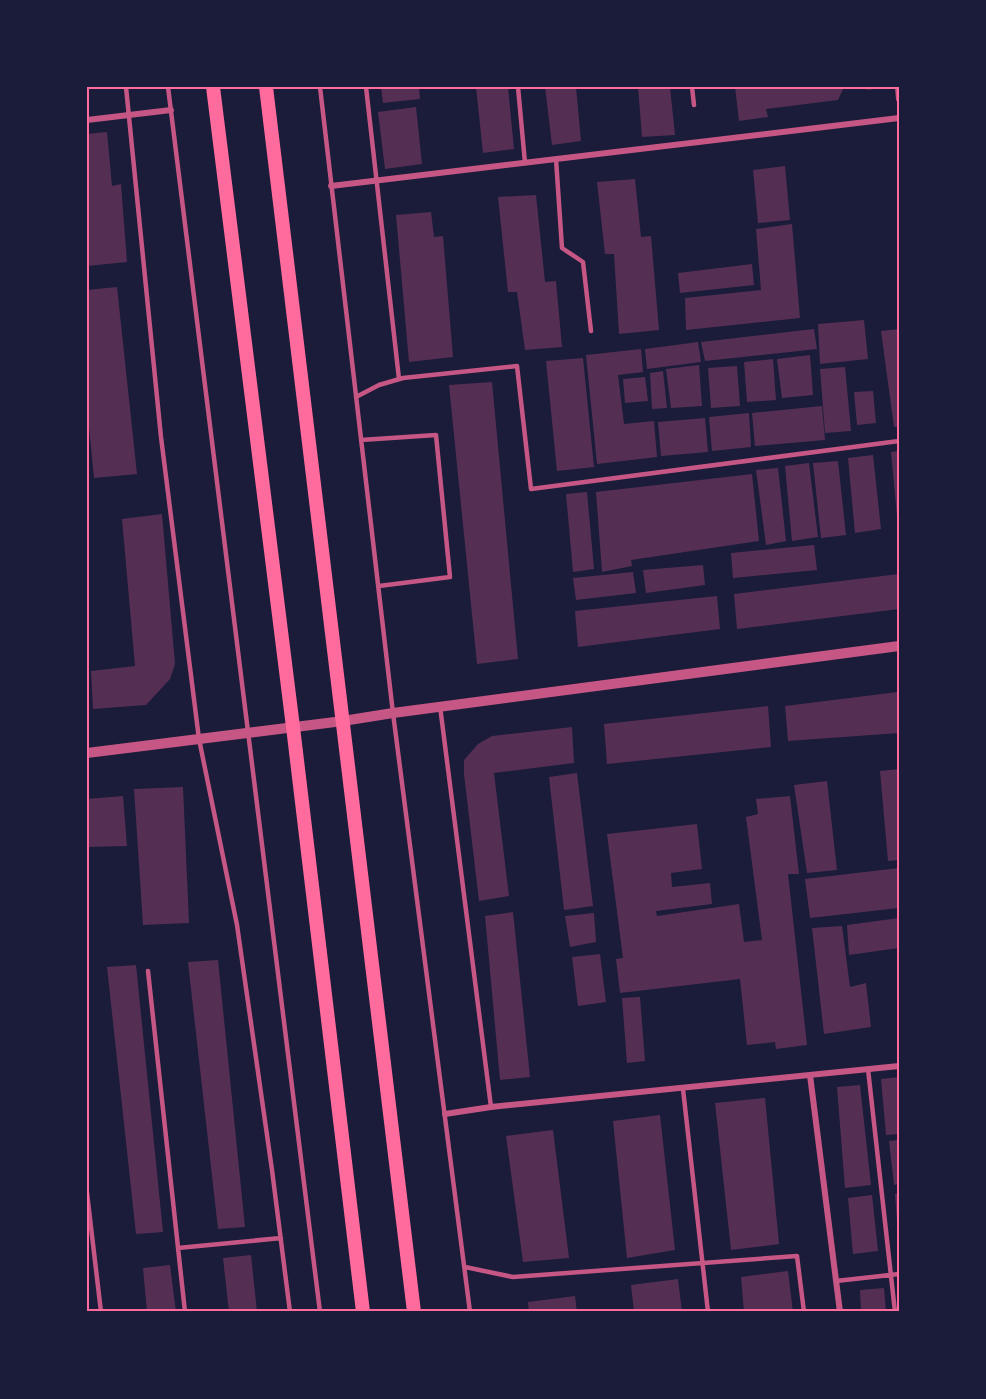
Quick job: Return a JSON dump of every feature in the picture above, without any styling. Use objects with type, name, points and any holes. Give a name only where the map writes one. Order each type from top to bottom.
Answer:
[{"type":"main road","points":[[213,87],[363,1312]]},
{"type":"main road","points":[[266,87],[414,1312]]},
{"type":"street","points":[[898,87],[899,99]]},
{"type":"street","points":[[87,120],[171,110]]},
{"type":"street","points":[[332,186],[899,118]]},
{"type":"street","points":[[87,753],[899,646]]},
{"type":"street","points":[[445,1114],[491,1107],[899,1066]]},
{"type":"street","points":[[810,1075],[840,1312]]},
{"type":"lane","points":[[126,87],[161,437],[199,739],[237,924],[290,1312]]},
{"type":"lane","points":[[168,87],[320,1312]]},
{"type":"lane","points":[[320,87],[393,712],[470,1312]]},
{"type":"lane","points":[[366,87],[399,379]]},
{"type":"lane","points":[[518,87],[525,163]]},
{"type":"lane","points":[[692,87],[694,105]]},
{"type":"lane","points":[[556,159],[562,248],[583,262],[591,331]]},
{"type":"lane","points":[[356,397],[379,385],[399,379],[517,366],[531,489],[899,441]]},
{"type":"lane","points":[[361,440],[436,435],[450,577],[379,586]]},
{"type":"lane","points":[[440,706],[491,1107]]},
{"type":"lane","points":[[148,971],[185,1312]]},
{"type":"lane","points":[[868,1069],[895,1312]]},
{"type":"lane","points":[[683,1089],[708,1312]]},
{"type":"lane","points":[[87,1193],[101,1312]]},
{"type":"lane","points":[[178,1248],[281,1238]]},
{"type":"lane","points":[[465,1266],[513,1277],[797,1256],[804,1312]]},
{"type":"lane","points":[[836,1281],[899,1274]]},
{"type":"building","points":[[381,87],[419,87],[420,99],[383,103]]},
{"type":"building","points":[[476,87],[508,87],[514,149],[483,153]]},
{"type":"building","points":[[545,87],[576,87],[581,141],[552,145]]},
{"type":"building","points":[[638,87],[670,87],[675,135],[642,137]]},
{"type":"building","points":[[735,87],[844,87],[838,100],[766,109],[768,117],[739,121]]},
{"type":"building","points":[[416,107],[422,164],[385,169],[378,112]]},
{"type":"building","points":[[107,132],[112,186],[121,184],[127,262],[87,266],[87,134]]},
{"type":"building","points":[[785,166],[790,220],[758,223],[753,170]]},
{"type":"building","points":[[635,179],[641,237],[651,236],[659,330],[619,334],[614,254],[605,254],[597,182]]},
{"type":"building","points":[[536,195],[545,282],[556,281],[562,347],[525,350],[517,292],[508,292],[498,197]]},
{"type":"building","points":[[431,212],[434,237],[443,236],[453,357],[409,362],[396,215]]},
{"type":"building","points":[[792,224],[800,318],[686,330],[685,298],[761,290],[756,229]]},
{"type":"building","points":[[752,264],[754,285],[680,293],[678,273]]},
{"type":"building","points":[[117,287],[137,474],[94,478],[87,407],[87,290]]},
{"type":"building","points":[[864,320],[868,359],[820,364],[818,324]]},
{"type":"building","points":[[814,329],[817,349],[705,361],[701,342]]},
{"type":"building","points":[[899,329],[899,427],[894,427],[881,331]]},
{"type":"building","points":[[698,342],[701,362],[647,369],[645,349]]},
{"type":"building","points":[[641,349],[643,372],[618,375],[624,424],[654,421],[657,457],[597,464],[586,355]]},
{"type":"building","points":[[810,355],[813,395],[782,398],[777,359]]},
{"type":"building","points":[[583,358],[594,467],[557,471],[546,361]]},
{"type":"building","points":[[773,359],[776,400],[747,402],[744,362]]},
{"type":"building","points":[[699,365],[702,406],[671,408],[666,369]]},
{"type":"building","points":[[737,366],[740,406],[711,408],[708,368]]},
{"type":"building","points":[[845,367],[851,431],[825,433],[820,369]]},
{"type":"building","points":[[663,371],[667,408],[652,409],[650,373]]},
{"type":"building","points":[[645,377],[648,401],[625,403],[623,379]]},
{"type":"building","points":[[492,382],[518,659],[477,664],[449,385]]},
{"type":"building","points":[[873,391],[876,423],[857,425],[854,392]]},
{"type":"building","points":[[822,406],[825,440],[755,446],[752,413]]},
{"type":"building","points":[[749,413],[751,447],[712,451],[709,417]]},
{"type":"building","points":[[705,418],[708,452],[661,456],[658,422]]},
{"type":"building","points":[[899,451],[899,516],[897,516],[891,452]]},
{"type":"building","points":[[873,455],[881,529],[855,533],[848,458]]},
{"type":"building","points":[[838,461],[846,535],[821,538],[813,463]]},
{"type":"building","points":[[809,463],[818,537],[792,541],[785,466]]},
{"type":"building","points":[[778,468],[786,541],[766,545],[756,470]]},
{"type":"building","points":[[752,474],[759,541],[631,560],[632,566],[602,572],[596,492]]},
{"type":"building","points":[[587,492],[594,569],[573,572],[566,494]]},
{"type":"building","points":[[162,514],[175,664],[170,679],[146,705],[93,709],[91,671],[135,666],[122,519]]},
{"type":"building","points":[[814,545],[817,570],[733,578],[731,553]]},
{"type":"building","points":[[703,565],[705,585],[646,593],[643,570]]},
{"type":"building","points":[[633,572],[636,593],[576,600],[573,578]]},
{"type":"building","points":[[899,574],[899,609],[737,629],[734,594]]},
{"type":"building","points":[[717,596],[720,629],[578,647],[575,611]]},
{"type":"building","points":[[898,692],[899,733],[788,741],[785,706]]},
{"type":"building","points":[[768,706],[771,747],[607,764],[604,724]]},
{"type":"building","points":[[572,727],[574,763],[494,773],[509,896],[479,901],[464,760],[478,744],[492,736]]},
{"type":"building","points":[[899,769],[899,860],[888,861],[880,771]]},
{"type":"building","points":[[577,773],[593,906],[564,910],[549,777]]},
{"type":"building","points":[[827,781],[837,870],[807,873],[794,785]]},
{"type":"building","points":[[183,787],[189,923],[143,925],[134,789]]},
{"type":"building","points":[[123,796],[127,846],[87,847],[87,799]]},
{"type":"building","points":[[790,796],[799,874],[788,874],[807,1045],[776,1049],[775,1042],[747,1045],[740,979],[620,993],[616,959],[623,958],[607,834],[697,824],[702,869],[671,873],[672,887],[710,883],[712,904],[656,911],[657,916],[739,904],[744,942],[762,940],[746,817],[758,814],[756,799]]},
{"type":"building","points":[[899,868],[899,908],[810,918],[805,879]]},
{"type":"building","points":[[513,912],[530,1077],[500,1080],[485,916]]},
{"type":"building","points":[[594,913],[596,942],[570,947],[565,916]]},
{"type":"building","points":[[899,918],[899,948],[849,955],[847,925]]},
{"type":"building","points":[[842,926],[850,987],[866,983],[871,1027],[824,1034],[812,928]]},
{"type":"building","points":[[600,954],[606,1002],[578,1006],[572,957]]},
{"type":"building","points":[[218,960],[245,1227],[218,1229],[188,962]]},
{"type":"building","points":[[136,965],[163,1232],[136,1234],[107,967]]},
{"type":"building","points":[[640,997],[645,1061],[627,1063],[622,998]]},
{"type":"building","points":[[899,1077],[899,1134],[886,1135],[881,1079]]},
{"type":"building","points":[[860,1085],[871,1185],[845,1188],[837,1087]]},
{"type":"building","points":[[765,1098],[779,1244],[731,1250],[715,1103]]},
{"type":"building","points":[[660,1115],[675,1250],[627,1258],[613,1121]]},
{"type":"building","points":[[553,1130],[569,1258],[523,1262],[506,1136]]},
{"type":"building","points":[[899,1140],[899,1184],[894,1185],[889,1141]]},
{"type":"building","points":[[899,1193],[899,1221],[897,1221],[895,1194]]},
{"type":"building","points":[[872,1195],[878,1251],[853,1254],[848,1198]]},
{"type":"building","points":[[251,1255],[257,1312],[229,1312],[223,1258]]},
{"type":"building","points":[[170,1265],[176,1312],[147,1312],[143,1268]]},
{"type":"building","points":[[788,1271],[793,1312],[744,1312],[741,1277]]},
{"type":"building","points":[[678,1279],[682,1312],[634,1312],[631,1285]]},
{"type":"building","points":[[884,1288],[886,1312],[861,1312],[860,1290]]},
{"type":"building","points":[[575,1296],[577,1312],[529,1312],[528,1302]]}]
